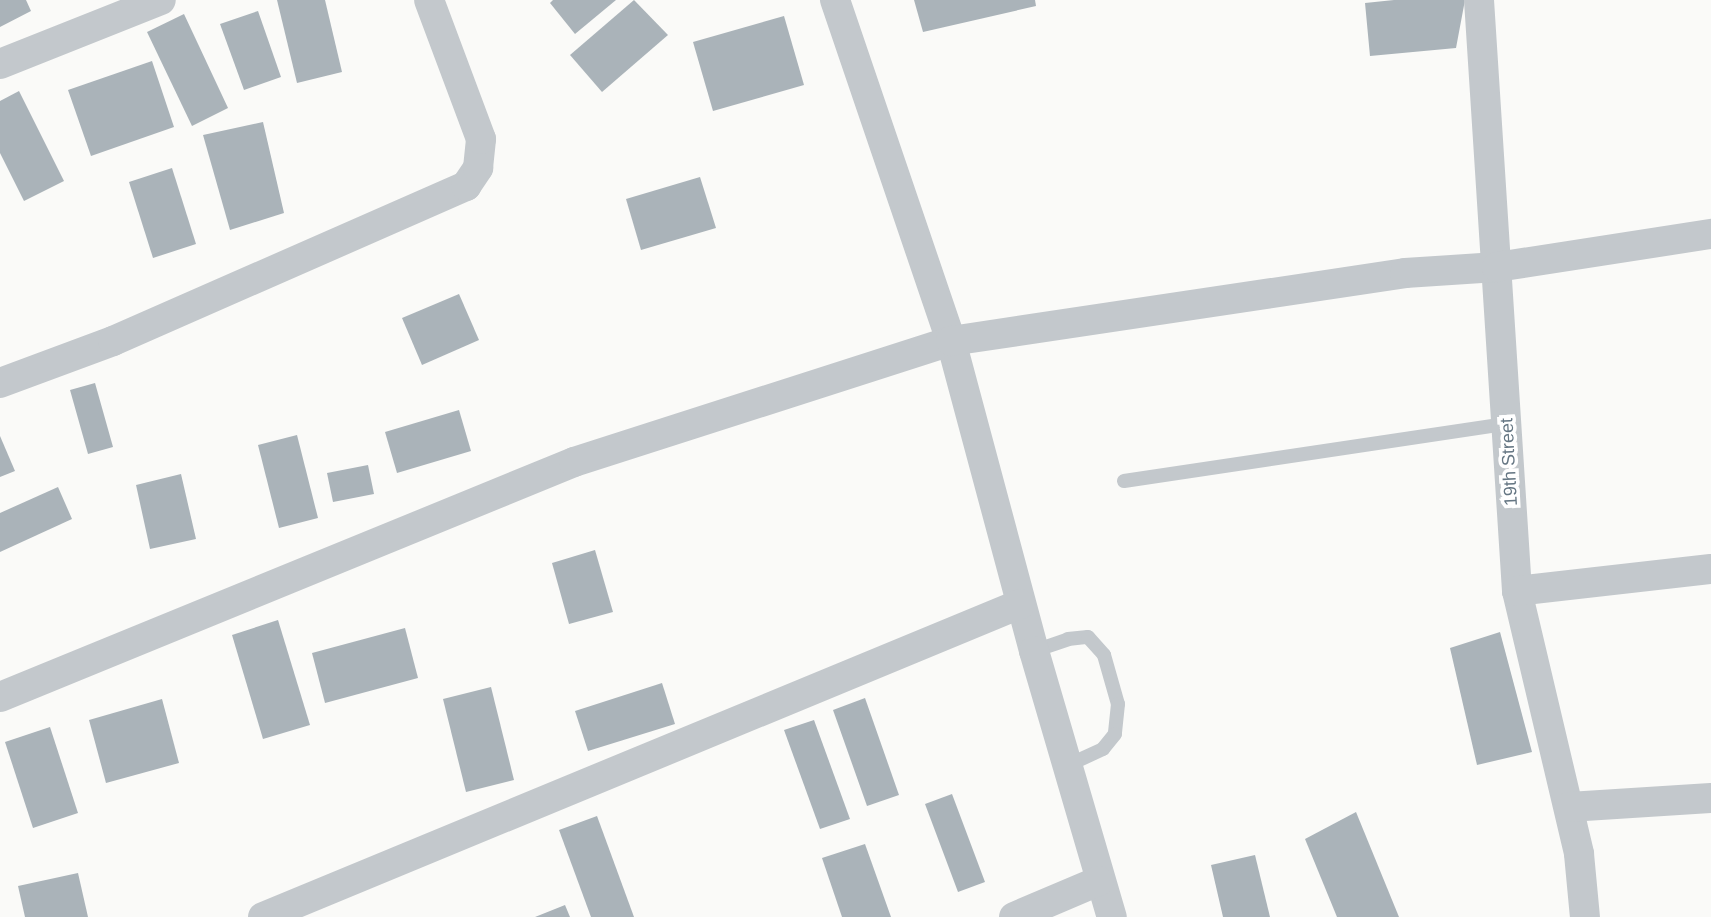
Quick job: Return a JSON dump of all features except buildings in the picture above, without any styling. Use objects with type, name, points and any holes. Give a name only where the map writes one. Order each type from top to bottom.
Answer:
[{"type":"street","points":[[0,64],[161,0]]},
{"type":"street","points":[[0,383],[113,341],[466,186],[478,169],[481,139],[429,0]]},
{"type":"street","points":[[835,0],[951,341],[1020,604],[1099,881],[1112,917]]},
{"type":"street","name":"19th Street","points":[[1479,0],[1517,591],[1569,807],[1586,917]]},
{"type":"street","points":[[0,697],[574,462],[951,341],[1405,274],[1497,267],[1711,234]]},
{"type":"street","points":[[1517,591],[1711,569]]},
{"type":"street","points":[[263,917],[1020,604]]},
{"type":"street","points":[[1569,807],[1711,798]]},
{"type":"street","points":[[1014,917],[1099,881]]},
{"type":"lane","points":[[1124,481],[1506,424]]},
{"type":"lane","points":[[1034,651],[1068,639],[1088,637],[1098,643],[1118,704],[1110,744],[1066,766]]}]
